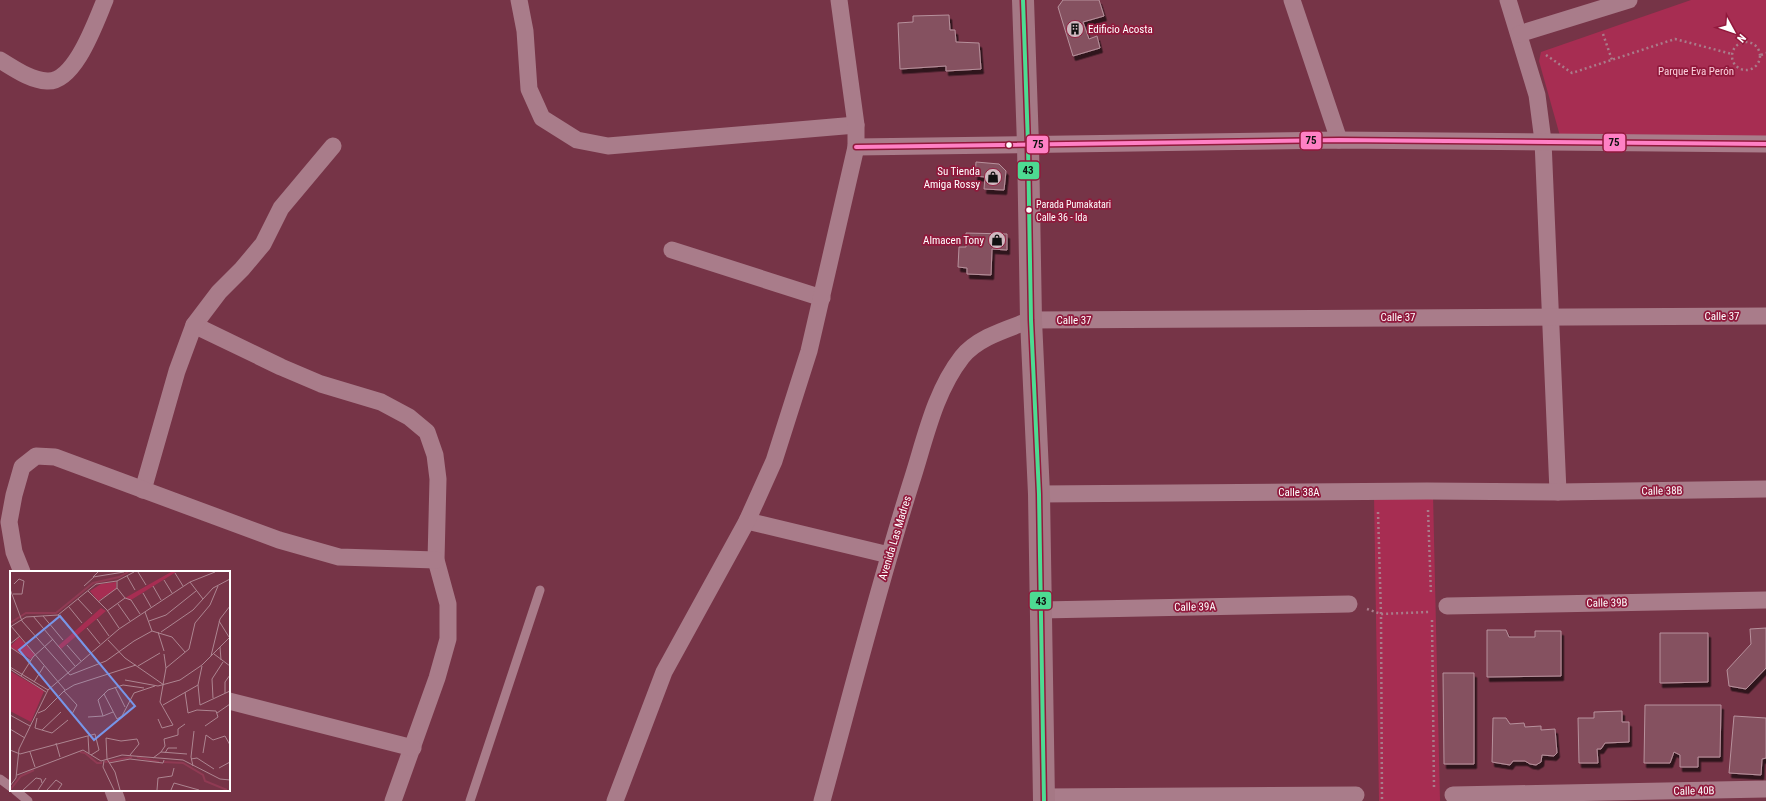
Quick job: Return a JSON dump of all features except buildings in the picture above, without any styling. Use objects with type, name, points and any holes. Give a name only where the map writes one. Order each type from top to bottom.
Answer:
[{"type":"main road","points":[[1022,0],[1028,145],[1031,320],[1039,494],[1044,799]]},
{"type":"street","points":[[0,60],[29,77],[49,82],[66,74],[80,56],[105,0]]},
{"type":"street","points":[[519,0],[525,31],[529,89],[542,118],[577,140],[608,146],[856,125]]},
{"type":"street","points":[[615,801],[664,672],[747,521],[774,461],[809,351],[856,147],[856,125],[839,0]]},
{"type":"street","points":[[1292,0],[1339,140]]},
{"type":"street","points":[[1508,0],[1523,32],[1537,95],[1543,141],[1558,492]]},
{"type":"street","points":[[1523,32],[1629,0]]},
{"type":"street","points":[[856,147],[1339,140],[1766,144]]},
{"type":"street","points":[[143,490],[177,371],[194,325],[219,292],[264,244],[281,208],[333,146]]},
{"type":"street","points":[[672,250],[822,298]]},
{"type":"street","name":"Calle 37","points":[[1031,320],[1766,316]]},
{"type":"street","name":"Avenida Las Madres","points":[[822,801],[888,555],[940,392],[963,356],[980,342],[1031,320]]},
{"type":"street","points":[[194,325],[281,367],[321,384],[381,402],[409,418],[427,432],[435,454],[438,479],[436,560],[448,604],[448,639],[437,678],[393,801]]},
{"type":"street","points":[[22,571],[14,552],[9,522],[14,495],[22,467],[36,456],[55,457],[279,540],[339,557],[436,560]]},
{"type":"street","name":"Calle 38B","points":[[1558,492],[1766,489]]},
{"type":"street","name":"Calle 38A","points":[[1039,494],[1428,490],[1558,492]]},
{"type":"street","points":[[747,521],[888,555]]},
{"type":"street","name":"Calle 39B","points":[[1440,609],[1766,600]]},
{"type":"street","name":"Calle 39A","points":[[1041,610],[1349,604]]},
{"type":"street","points":[[230,701],[413,748]]},
{"type":"street","name":"Calle 40B","points":[[1453,795],[1766,790]]},
{"type":"street","points":[[113,791],[117,801]]},
{"type":"street","points":[[1044,799],[1356,795]]},
{"type":"lane","points":[[470,801],[540,590]]},
{"type":"lane","points":[[0,779],[10,786]]},
{"type":"lane","points":[[16,791],[28,801]]},
{"type":"path","points":[[1523,32],[1545,54],[1572,73],[1675,39],[1732,54]]},
{"type":"path","points":[[1603,34],[1612,60]]},
{"type":"path","points":[[1744,42],[1748,42],[1757,46],[1761,55],[1760,60],[1754,68],[1746,70],[1741,69],[1734,63],[1732,54],[1736,46],[1744,42]]},
{"type":"path","points":[[1761,55],[1766,53]]},
{"type":"path","points":[[1428,490],[1440,609],[1434,793]]},
{"type":"path","points":[[1377,491],[1381,614],[1382,801]]},
{"type":"path","points":[[1349,604],[1381,614],[1440,609]]},
{"type":"green space","name":"Parque Eva Perón","points":[[1691,0],[1766,0],[1766,139],[1562,143],[1539,61],[1541,52]]},
{"type":"green space","points":[[1433,494],[1440,801],[1379,801],[1374,495]]},
{"type":"transit line","name":"43","points":[[1023,0],[1028,145],[1031,320],[1039,494],[1044,801]]},
{"type":"transit line","name":"75","points":[[856,147],[1339,140],[1766,144]]},
{"type":"place","name":"Edificio Acosta","points":[[1075,29]]},
{"type":"place","name":"Su Tienda Amiga Rossy","points":[[993,177]]},
{"type":"place","name":"Parada Pumakatari Calle 36 - Ida","points":[[1029,210]]},
{"type":"place","name":"Almacen Tony","points":[[997,240]]}]
